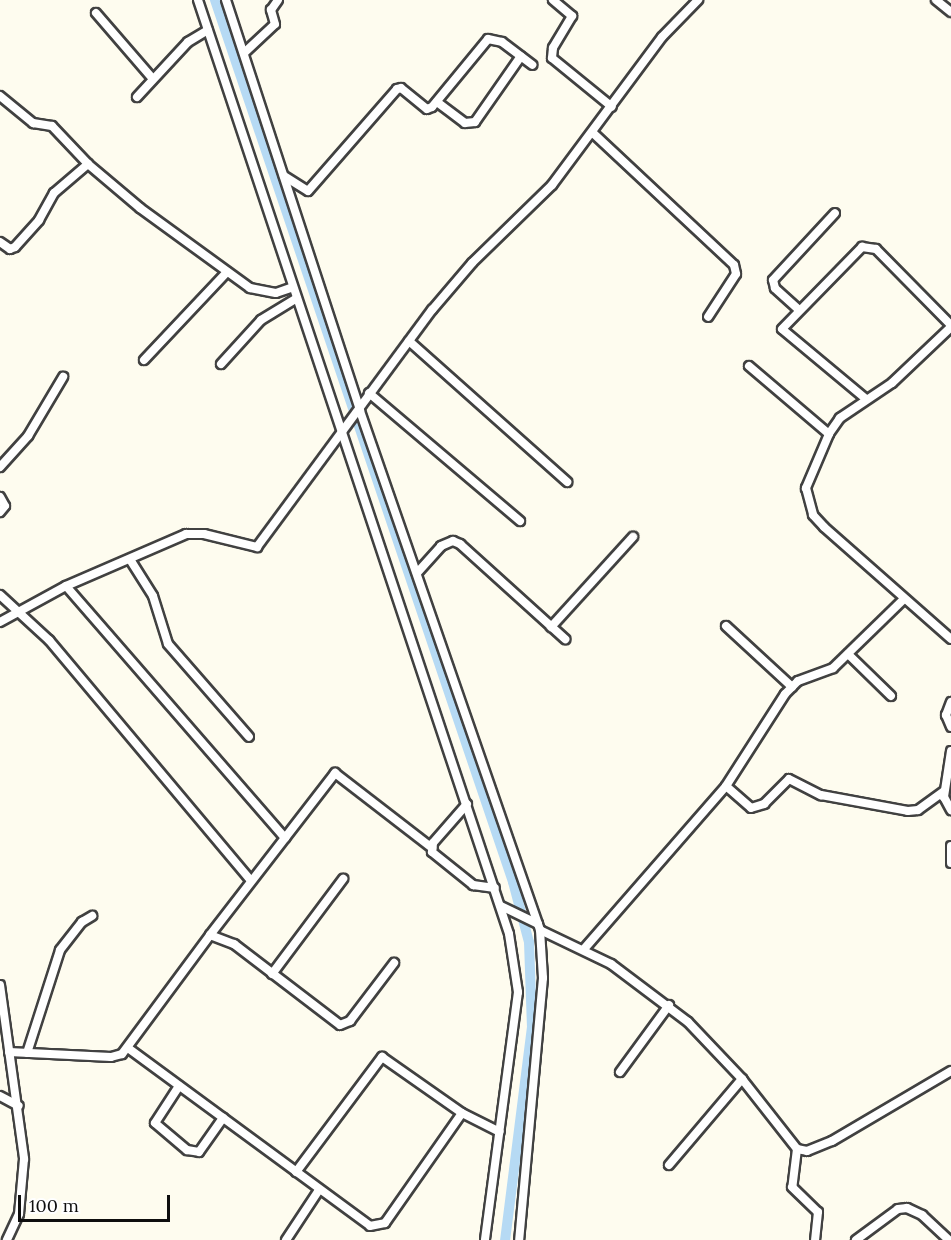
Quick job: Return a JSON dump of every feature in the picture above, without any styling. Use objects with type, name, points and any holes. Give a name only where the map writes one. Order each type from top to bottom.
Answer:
[{"type":"street","points":[[198,0],[466,804],[504,908],[515,961],[518,992],[485,1240]]},
{"type":"street","points":[[226,0],[360,411],[536,925],[543,978],[519,1240]]},
{"type":"street","points":[[244,52],[275,24],[271,10],[278,0]]},
{"type":"street","points":[[553,0],[573,16],[553,48],[552,58],[612,107]]},
{"type":"street","points":[[0,622],[20,614],[66,586],[194,533],[256,547],[294,491],[343,435],[360,411],[369,393],[472,263],[527,213],[593,133],[662,37],[698,0]]},
{"type":"street","points":[[936,0],[951,12]]},
{"type":"street","points":[[96,13],[153,79]]},
{"type":"street","points":[[137,97],[188,42],[208,30]]},
{"type":"street","points":[[283,176],[304,191],[314,187],[397,89],[401,88],[427,108],[437,102],[488,39],[502,42],[532,65]]},
{"type":"street","points":[[437,102],[465,123],[475,122],[521,56]]},
{"type":"street","points":[[0,96],[33,123],[52,126],[88,164],[166,230],[250,288],[267,293],[293,287]]},
{"type":"street","points":[[593,133],[734,265],[736,274],[708,317]]},
{"type":"street","points":[[0,242],[10,249],[15,247],[39,220],[54,193],[88,164]]},
{"type":"street","points":[[798,309],[775,288],[773,280],[835,213]]},
{"type":"street","points":[[866,399],[784,334],[783,326],[798,309],[868,245],[876,249],[951,326],[892,383],[840,418],[829,434],[806,488],[806,500],[824,527],[903,600],[951,639]]},
{"type":"street","points":[[144,360],[227,272]]},
{"type":"street","points":[[221,364],[261,320],[297,298]]},
{"type":"street","points":[[409,341],[567,482]]},
{"type":"street","points":[[749,366],[829,434]]},
{"type":"street","points":[[0,468],[28,436],[63,377]]},
{"type":"street","points":[[369,393],[520,521]]},
{"type":"street","points":[[0,497],[5,506],[0,512]]},
{"type":"street","points":[[551,627],[633,537]]},
{"type":"street","points":[[417,573],[441,546],[453,541],[565,639]]},
{"type":"street","points":[[131,561],[153,596],[168,644],[249,737]]},
{"type":"street","points":[[66,586],[285,838]]},
{"type":"street","points":[[0,595],[70,664],[251,881]]},
{"type":"street","points":[[584,949],[726,786],[792,687],[808,676],[823,674],[848,654],[903,600]]},
{"type":"street","points":[[726,626],[792,687]]},
{"type":"street","points":[[848,654],[891,696]]},
{"type":"street","points":[[951,702],[946,715],[951,727]]},
{"type":"street","points":[[951,751],[944,791],[951,810]]},
{"type":"street","points":[[9,1052],[111,1057],[128,1048],[210,934],[335,773],[432,848],[439,859],[473,885],[495,888]]},
{"type":"street","points":[[726,786],[751,808],[764,804],[789,779],[821,795],[908,811],[918,810],[944,791]]},
{"type":"street","points":[[432,848],[466,804]]},
{"type":"street","points":[[951,846],[951,863]]},
{"type":"street","points":[[272,974],[344,879]]},
{"type":"street","points":[[504,908],[584,949],[669,1005],[742,1079],[797,1149],[807,1151],[832,1141],[951,1071]]},
{"type":"street","points":[[27,1053],[60,950],[82,922],[92,916]]},
{"type":"street","points":[[210,934],[234,944],[340,1025],[350,1021],[394,963]]},
{"type":"street","points":[[0,985],[19,1106],[24,1188],[19,1214],[7,1240]]},
{"type":"street","points":[[620,1072],[669,1005]]},
{"type":"street","points":[[128,1048],[361,1221],[378,1227],[462,1113]]},
{"type":"street","points":[[296,1172],[382,1057],[393,1061],[462,1113],[500,1132]]},
{"type":"street","points":[[669,1165],[742,1079]]},
{"type":"street","points":[[179,1086],[156,1117],[160,1130],[187,1150],[198,1152],[223,1118]]},
{"type":"street","points":[[0,1096],[19,1106]]},
{"type":"street","points":[[797,1149],[792,1187],[818,1212],[815,1240]]},
{"type":"street","points":[[286,1240],[319,1190]]},
{"type":"street","points":[[856,1240],[898,1209],[907,1208],[922,1215],[949,1240]]},
{"type":"waterway","points":[[215,0],[513,882],[529,942],[532,1027],[505,1240]]}]
